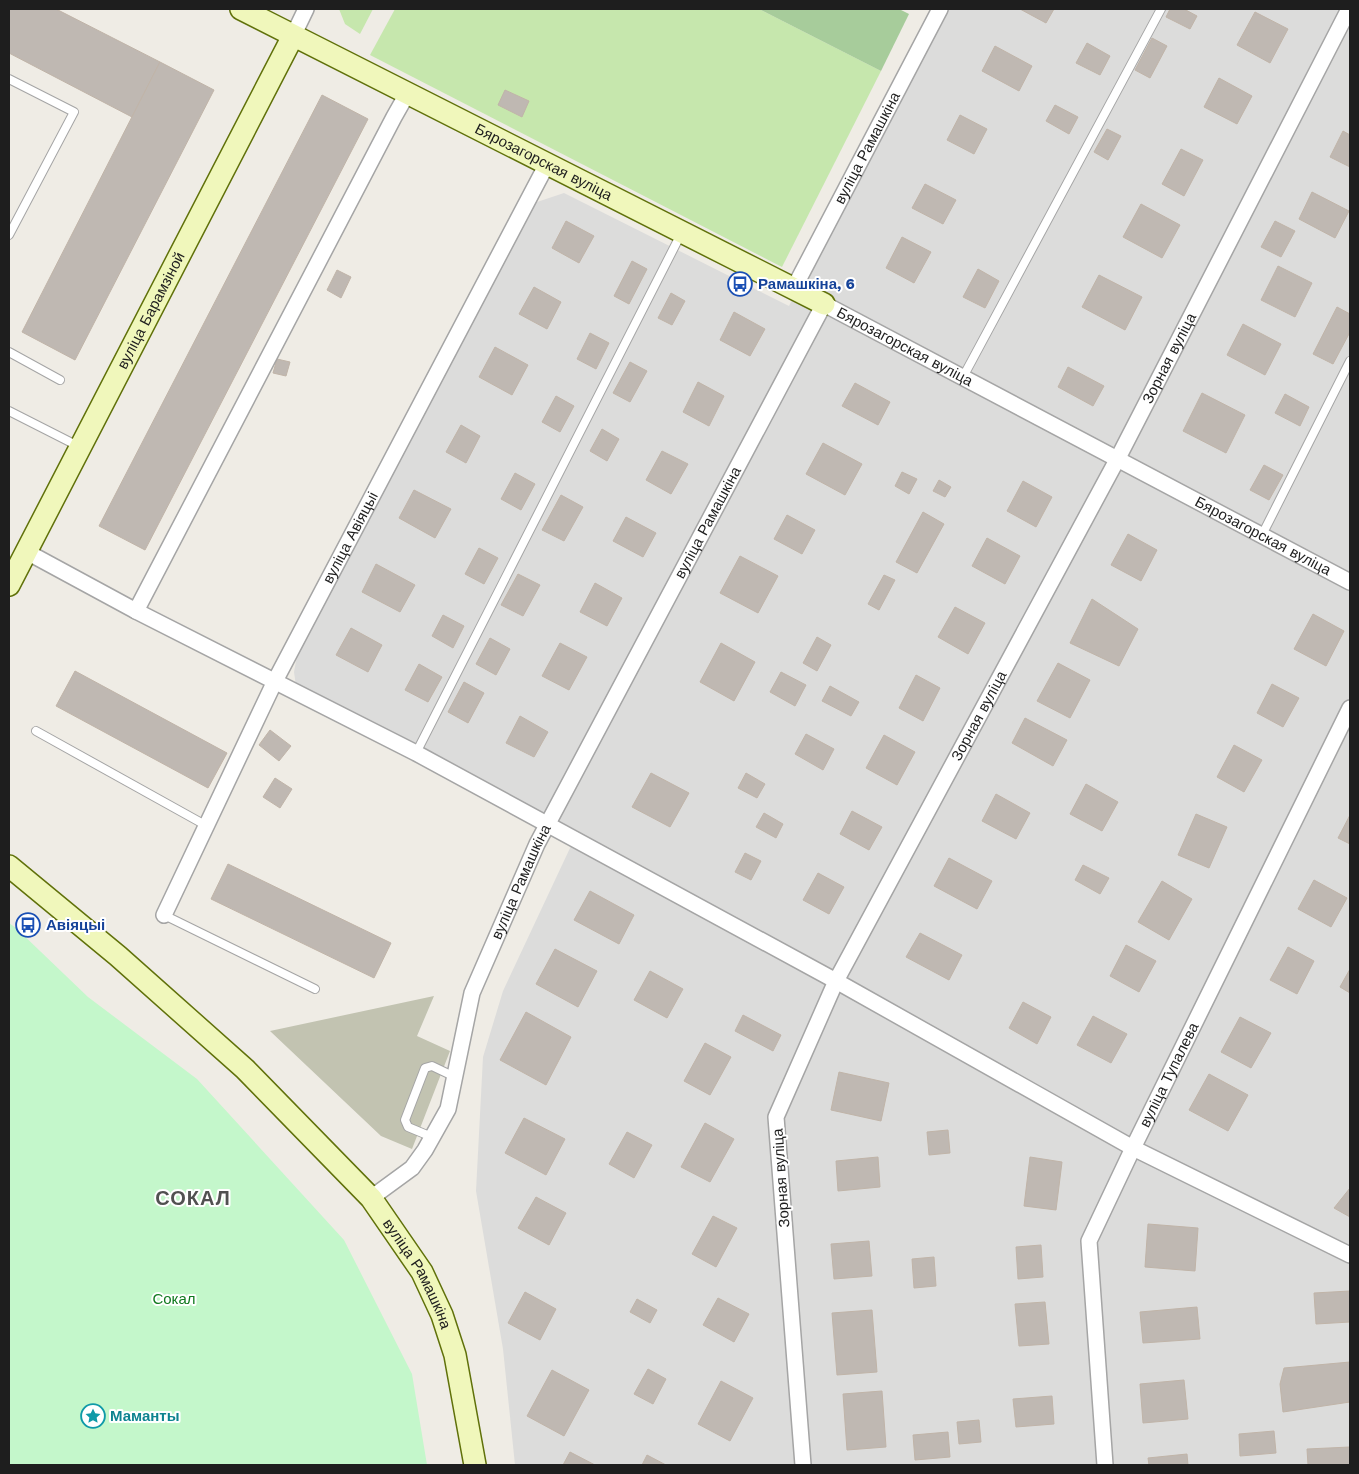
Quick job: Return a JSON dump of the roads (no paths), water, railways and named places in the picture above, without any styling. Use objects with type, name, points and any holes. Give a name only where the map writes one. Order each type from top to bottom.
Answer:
[{"type":"street","name":"Бярозагорская вуліца","points":[[241,9],[794,288],[1350,582]]},
{"type":"street","points":[[293,36],[306,9]]},
{"type":"street","name":"вуліца Рамашкіна","points":[[794,288],[940,9]]},
{"type":"street","name":"Зорная вуліца","points":[[803,1465],[776,1117],[836,981],[1118,458],[1349,9]]},
{"type":"street","name":"вуліца Барамзіной","points":[[9,585],[293,36]]},
{"type":"street","points":[[136,611],[407,94]]},
{"type":"street","name":"вуліца Авіяцыі","points":[[164,915],[275,682],[547,164]]},
{"type":"street","name":"вуліца Рамашкіна","points":[[475,1465],[455,1355],[442,1315],[422,1272],[371,1198],[412,1168],[425,1150],[448,1108],[472,993],[537,844],[824,304]]},
{"type":"street","points":[[27,552],[136,611],[416,753],[548,824],[836,981],[1133,1148],[1350,1255]]},
{"type":"street","name":"вуліца Тупалева","points":[[1105,1465],[1089,1241],[1350,708]]},
{"type":"street","points":[[9,866],[118,956],[245,1069],[371,1198]]},
{"type":"lane","points":[[963,377],[1162,9]]},
{"type":"lane","points":[[9,79],[74,112],[9,236]]},
{"type":"lane","points":[[416,753],[682,232]]},
{"type":"lane","points":[[9,352],[60,380]]},
{"type":"lane","points":[[1262,535],[1350,361]]},
{"type":"lane","points":[[9,411],[80,447]]},
{"type":"lane","points":[[36,731],[207,826]]},
{"type":"lane","points":[[164,915],[315,989]]},
{"type":"lane","points":[[432,1137],[408,1127],[405,1120],[425,1068],[432,1066],[454,1076]]},
{"type":"place","name":"Рамашкіна, 6","points":[[740,284]]},
{"type":"place","name":"Авіяцыі","points":[[28,925]]},
{"type":"place","name":"Маманты","points":[[93,1416]]},
{"type":"district","name":"СОКАЛ","points":[[193,1198]]},
{"type":"park label","name":"Сокал","points":[[174,1299]]}]
